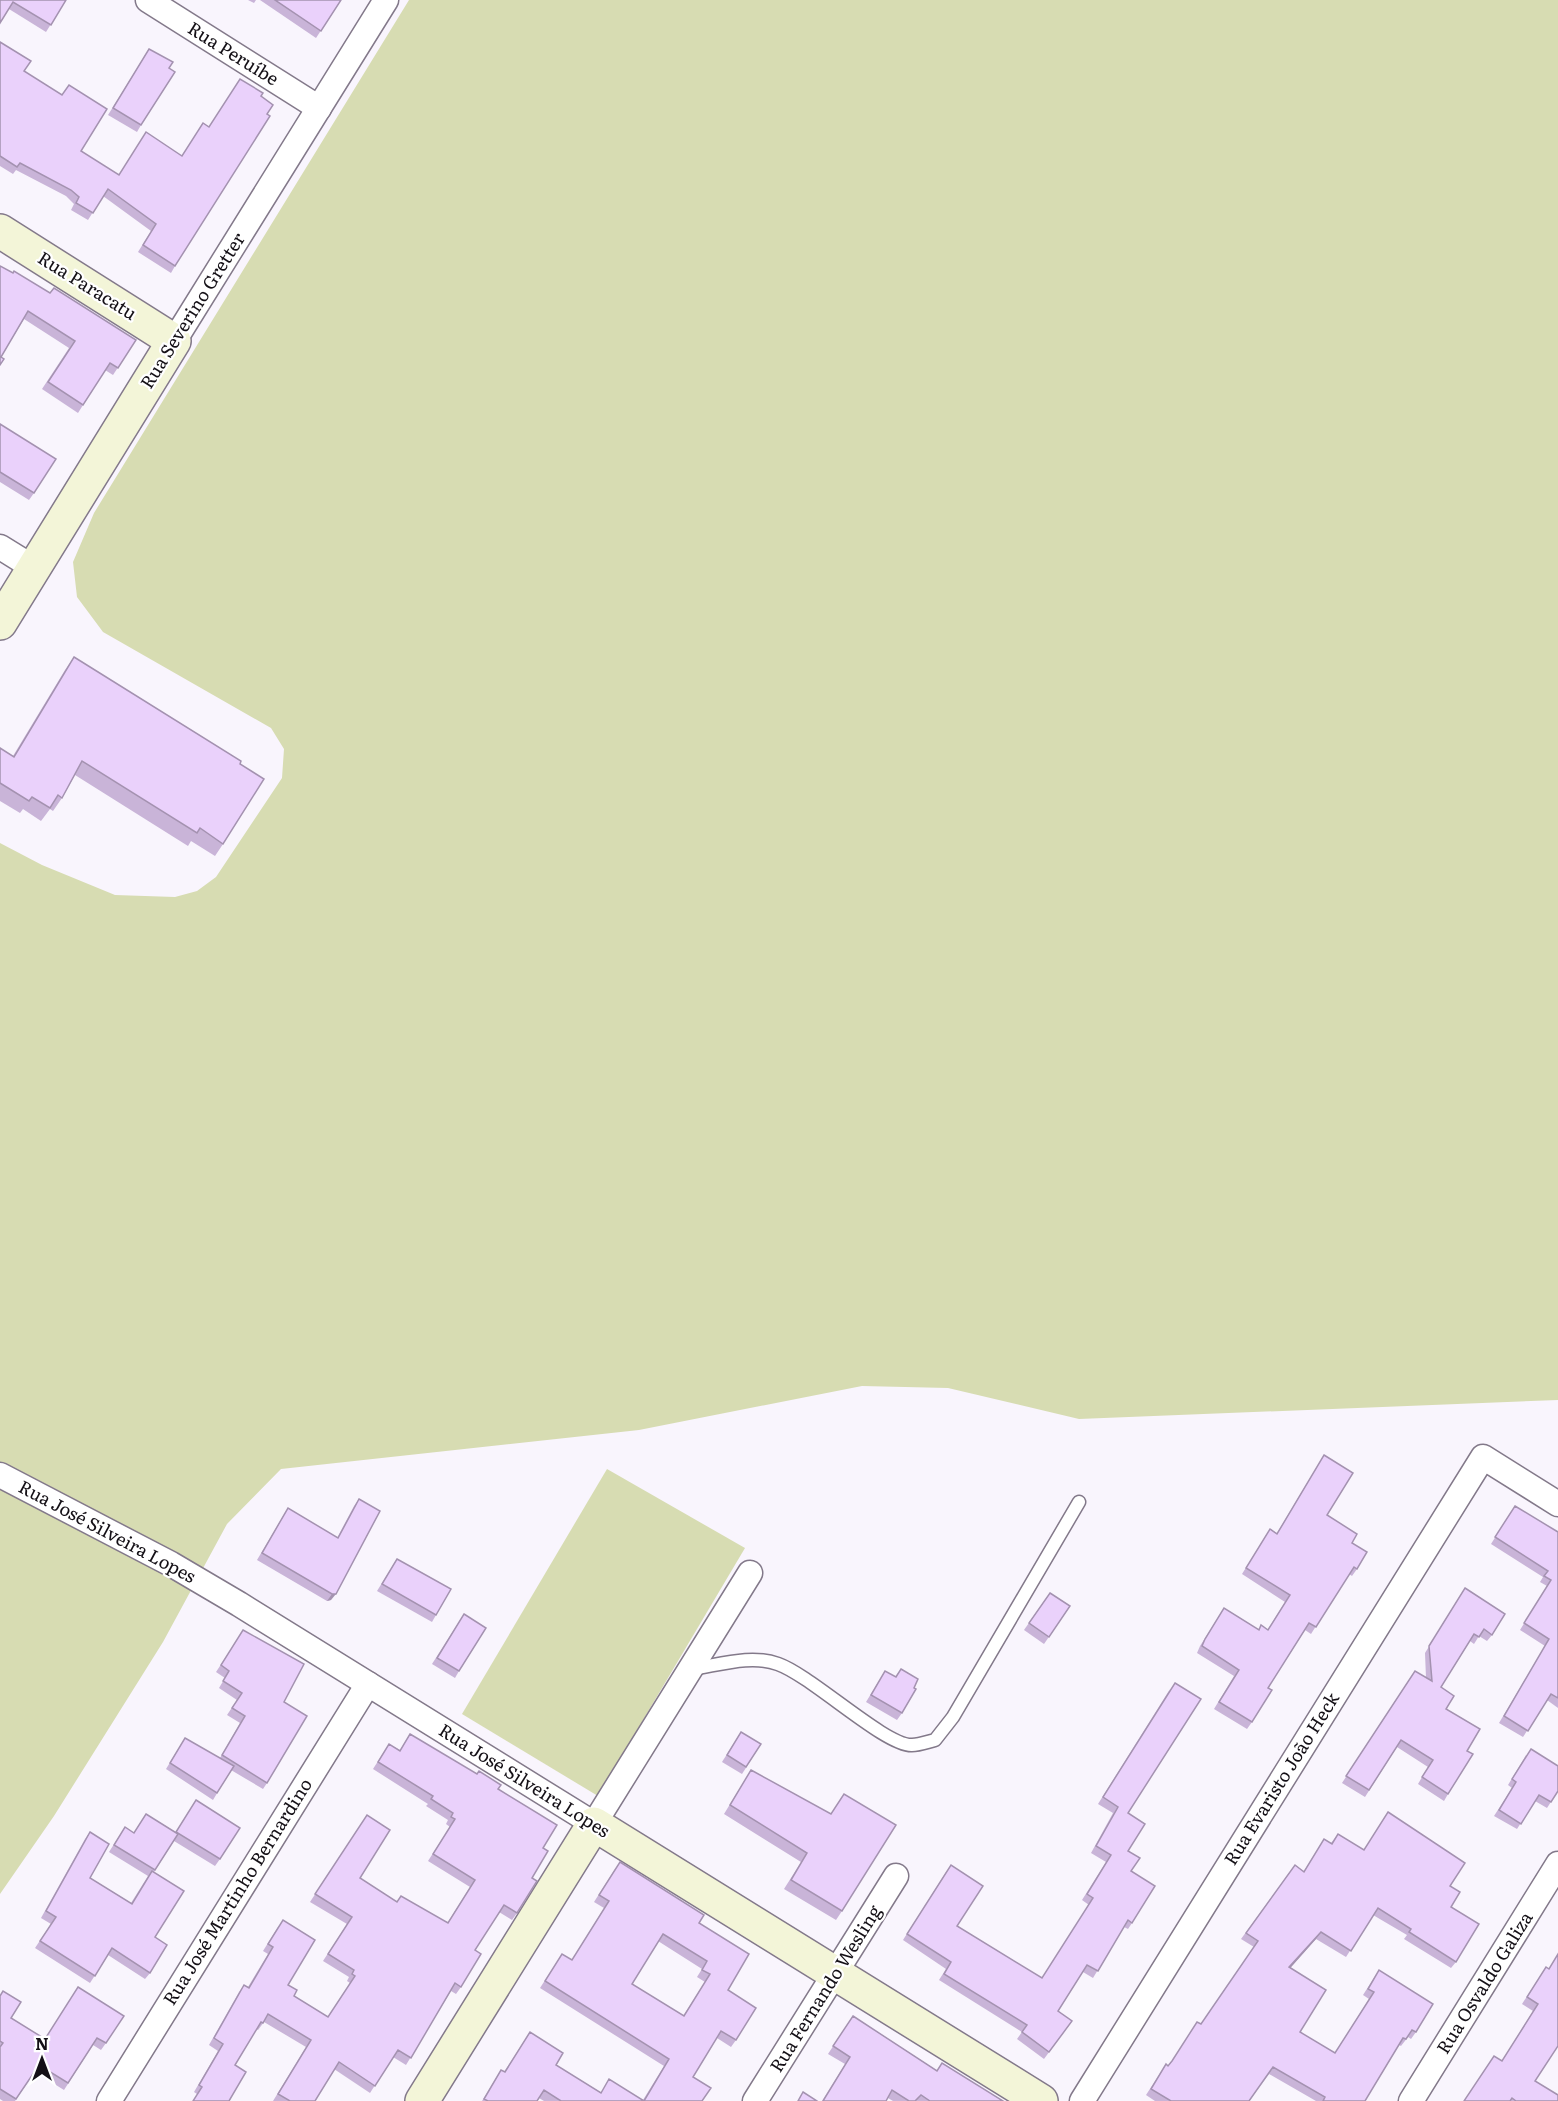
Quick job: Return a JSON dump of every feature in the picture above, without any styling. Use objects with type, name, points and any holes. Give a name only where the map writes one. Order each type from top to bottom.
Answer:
[{"type":"street","name":"Rua Peruíbe","points":[[148,0],[319,108]]},
{"type":"street","name":"Rua Severino Gretter","points":[[0,623],[386,0]]},
{"type":"street","name":"Rua Paracatu","points":[[0,231],[174,341]]},
{"type":"street","points":[[0,547],[34,568]]},
{"type":"street","name":"Rua Evaristo João Heck","points":[[1082,2101],[1483,1457],[1558,1504]]},
{"type":"street","name":"Rua José Silveira Lopes","points":[[0,1475],[171,1564],[1041,2101]]},
{"type":"street","points":[[422,2101],[750,1573]]},
{"type":"street","name":"Rua José Martinho Bernardino","points":[[109,2101],[368,1684]]},
{"type":"street","name":"Rua Osvaldo Galiza","points":[[1411,2101],[1558,1864]]},
{"type":"street","name":"Rua Fernando Wesling","points":[[755,2101],[896,1876]]},
{"type":"lane","points":[[690,1669],[753,1659],[777,1664],[796,1673],[883,1733],[910,1745],[935,1740],[953,1717],[1079,1502]]},
{"type":"green space","points":[[409,0],[1558,0],[1558,1400],[1079,1419],[948,1388],[862,1386],[639,1430],[281,1469],[227,1524],[163,1642],[54,1816],[0,1894],[0,843],[42,865],[115,895],[175,897],[197,891],[216,877],[282,778],[284,749],[271,728],[103,632],[77,597],[73,562],[94,513]]},
{"type":"green space","points":[[607,1469],[745,1548],[598,1796],[462,1714]]},
{"type":"building","points":[[0,0],[66,0],[51,25],[13,2],[0,23]]},
{"type":"building","points":[[275,0],[341,0],[321,31]]},
{"type":"building","points":[[0,42],[31,61],[24,71],[62,95],[69,85],[107,109],[81,151],[119,175],[146,132],[182,156],[203,123],[209,127],[240,79],[263,93],[261,96],[273,105],[267,114],[270,116],[175,266],[143,245],[156,224],[108,189],[93,213],[76,203],[79,197],[71,190],[20,163],[17,167],[0,156]]},
{"type":"building","points":[[149,49],[173,62],[169,68],[175,72],[141,125],[113,108]]},
{"type":"building","points":[[0,266],[13,273],[14,271],[50,293],[54,288],[136,340],[118,368],[110,363],[83,405],[48,382],[75,341],[28,311],[1,357],[4,359],[0,365]]},
{"type":"building","points":[[0,424],[56,459],[34,493],[0,472]]},
{"type":"building","points":[[74,657],[241,761],[240,764],[264,779],[223,844],[200,828],[197,833],[82,761],[62,798],[58,795],[50,808],[32,797],[29,801],[0,783],[0,748],[14,757]]},
{"type":"building","points":[[1324,1455],[1353,1473],[1327,1515],[1357,1534],[1352,1543],[1367,1552],[1357,1569],[1354,1567],[1316,1627],[1309,1623],[1268,1688],[1272,1690],[1252,1722],[1219,1702],[1239,1670],[1202,1646],[1224,1608],[1259,1630],[1261,1625],[1268,1630],[1290,1595],[1246,1568],[1270,1529],[1277,1534]]},
{"type":"building","points":[[359,1499],[380,1511],[336,1594],[332,1594],[262,1553],[288,1508],[338,1538]]},
{"type":"building","points":[[1515,1506],[1558,1532],[1558,1698],[1551,1694],[1528,1731],[1504,1716],[1549,1639],[1524,1623],[1551,1580],[1544,1576],[1548,1571],[1495,1537]]},
{"type":"building","points":[[397,1559],[451,1589],[436,1615],[382,1584]]},
{"type":"building","points":[[1465,1588],[1505,1614],[1492,1635],[1484,1629],[1479,1637],[1474,1634],[1441,1687],[1454,1696],[1446,1709],[1480,1729],[1467,1751],[1473,1754],[1448,1794],[1422,1777],[1433,1760],[1401,1740],[1369,1790],[1346,1776],[1415,1671],[1432,1681],[1429,1646]]},
{"type":"building","points":[[1050,1593],[1070,1606],[1049,1637],[1029,1623]]},
{"type":"building","points":[[464,1614],[486,1628],[459,1671],[437,1658]]},
{"type":"building","points":[[243,1630],[304,1664],[284,1702],[307,1716],[267,1783],[222,1755],[245,1716],[232,1708],[242,1693],[223,1681],[229,1671],[221,1665]]},
{"type":"building","points":[[901,1669],[918,1679],[914,1688],[916,1689],[902,1713],[871,1695],[885,1671],[896,1677]]},
{"type":"building","points":[[1175,1683],[1201,1699],[1128,1813],[1145,1824],[1128,1851],[1140,1858],[1131,1871],[1155,1886],[1132,1923],[1128,1920],[1098,1971],[1087,1965],[1058,2011],[1072,2021],[1049,2052],[1022,2032],[1027,2025],[944,1974],[951,1962],[907,1934],[951,1865],[983,1886],[957,1926],[1042,1978],[1093,1898],[1087,1894],[1111,1855],[1096,1846],[1118,1807],[1103,1797]]},
{"type":"building","points":[[741,1732],[761,1744],[746,1767],[727,1755]]},
{"type":"building","points":[[410,1734],[477,1774],[479,1771],[501,1785],[498,1789],[557,1825],[543,1848],[548,1851],[532,1878],[537,1881],[517,1913],[504,1905],[475,1950],[481,1954],[461,1987],[455,1983],[411,2058],[398,2050],[375,2086],[339,2062],[315,2101],[290,2101],[278,2094],[311,2040],[268,2014],[235,2065],[246,2072],[229,2101],[193,2101],[202,2087],[199,2085],[223,2044],[214,2038],[244,1985],[249,1988],[273,1947],[268,1944],[283,1920],[315,1940],[288,1985],[297,1990],[294,1996],[328,2017],[355,1976],[352,1974],[354,1970],[328,1954],[352,1917],[315,1894],[367,1815],[390,1830],[360,1878],[397,1902],[401,1896],[448,1923],[475,1880],[433,1854],[455,1819],[451,1817],[453,1813],[431,1799],[433,1796],[378,1762],[389,1744],[400,1751]]},
{"type":"building","points":[[185,1738],[234,1766],[217,1793],[170,1763]]},
{"type":"building","points":[[1531,1749],[1558,1766],[1558,1791],[1551,1802],[1539,1795],[1521,1824],[1499,1810],[1516,1782],[1512,1779]]},
{"type":"building","points":[[751,1770],[831,1814],[844,1794],[896,1825],[842,1911],[791,1880],[807,1853],[730,1805]]},
{"type":"building","points":[[196,1800],[240,1828],[220,1859],[176,1832]]},
{"type":"building","points":[[1388,1812],[1465,1863],[1450,1886],[1460,1892],[1451,1907],[1479,1924],[1456,1962],[1409,1932],[1411,1929],[1378,1908],[1351,1951],[1321,1932],[1289,1967],[1326,1990],[1300,2032],[1335,2053],[1374,1992],[1368,1989],[1379,1970],[1433,2004],[1416,2032],[1412,2030],[1406,2039],[1403,2038],[1365,2101],[1323,2101],[1325,2097],[1273,2067],[1249,2101],[1171,2101],[1151,2089],[1166,2064],[1168,2066],[1172,2061],[1197,2022],[1201,2024],[1258,1941],[1246,1933],[1295,1865],[1304,1872],[1324,1839],[1332,1844],[1338,1834],[1364,1850]]},
{"type":"building","points":[[146,1814],[178,1834],[155,1870],[114,1845],[125,1827],[134,1833]]},
{"type":"building","points":[[90,1832],[109,1844],[90,1878],[132,1904],[152,1871],[184,1891],[155,1937],[167,1945],[150,1973],[112,1948],[95,1976],[40,1941],[56,1917],[46,1911]]},
{"type":"building","points":[[620,1862],[704,1915],[699,1923],[749,1954],[728,1990],[756,2008],[736,2040],[721,2031],[693,2077],[711,2088],[702,2101],[644,2101],[669,2059],[545,1981],[562,1954],[572,1960],[609,1901],[599,1895]],"holes":[[[663,1934],[707,1961],[702,1970],[710,1974],[684,2016],[632,1984]]]},
{"type":"building","points":[[1558,1954],[1558,2046],[1535,2081],[1558,2095],[1558,2101],[1516,2101],[1512,2098],[1510,2101],[1464,2101],[1494,2056],[1502,2061],[1538,2004],[1527,1997],[1546,1967],[1549,1969]]},
{"type":"building","points":[[78,1987],[124,2016],[106,2043],[97,2038],[68,2083],[39,2065],[16,2099],[0,2089],[0,2047],[3,2043],[0,2041],[0,1996],[3,1991],[21,2002],[11,2018],[45,2039]]},
{"type":"building","points":[[853,2016],[937,2071],[942,2063],[1003,2101],[930,2101],[921,2095],[915,2101],[909,2101],[892,2090],[886,2101],[823,2101],[850,2057],[833,2046]]},
{"type":"building","points":[[530,2032],[563,2053],[556,2065],[601,2093],[609,2079],[644,2101],[561,2101],[544,2090],[537,2101],[488,2101],[484,2099],[501,2070],[505,2072]]},
{"type":"building","points":[[803,2092],[817,2101],[798,2101]]}]
